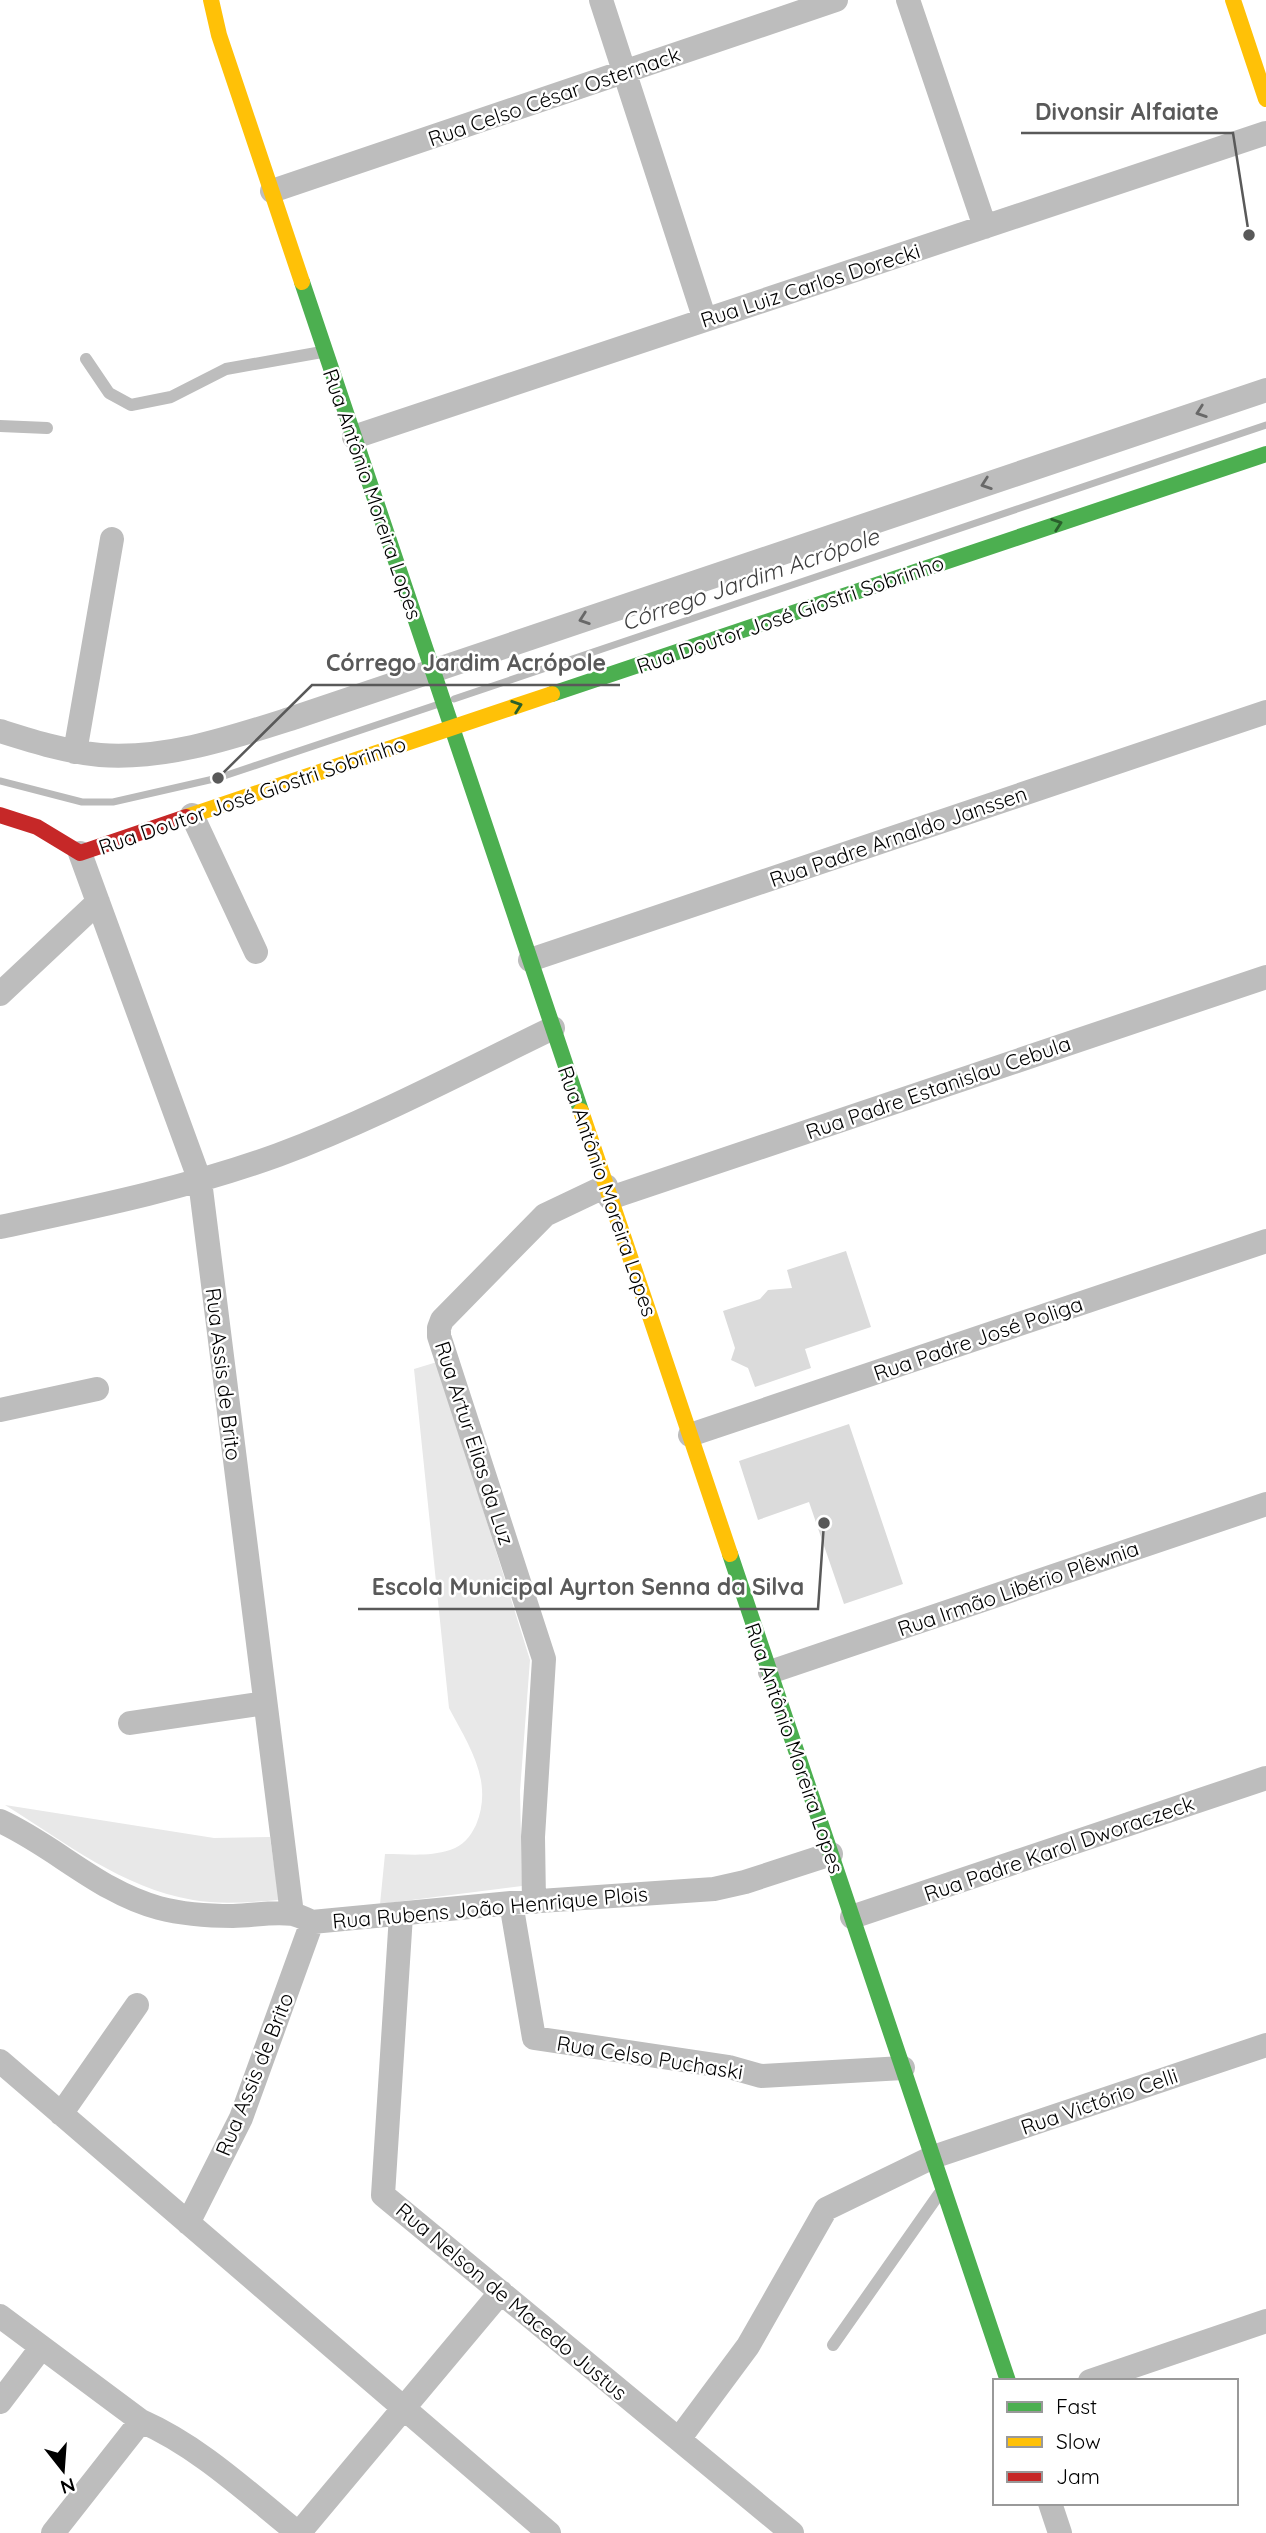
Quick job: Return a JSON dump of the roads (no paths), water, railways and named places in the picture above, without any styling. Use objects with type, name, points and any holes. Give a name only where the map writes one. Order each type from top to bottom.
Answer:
[{"type":"street","name":"Rua Antônio Moreira Lopes","points":[[211,0],[219,35],[1007,2379]]},
{"type":"street","points":[[601,0],[705,320]]},
{"type":"street","name":"Rua Celso César Osternack","points":[[272,191],[836,0]]},
{"type":"street","points":[[908,0],[985,227]]},
{"type":"street","points":[[1233,0],[1266,99]]},
{"type":"street","name":"Rua Luiz Carlos Dorecki","points":[[354,437],[1266,132]]},
{"type":"street","points":[[0,731],[75,752],[129,756],[206,744],[296,717],[1266,390]]},
{"type":"street","name":"Rua Doutor José Giostri Sobrinho","points":[[0,815],[37,827],[80,853],[1266,454]]},
{"type":"street","points":[[75,752],[112,539]]},
{"type":"street","name":"Rua Padre Arnaldo Janssen","points":[[530,960],[1266,712]]},
{"type":"street","points":[[192,815],[256,952]]},
{"type":"street","name":"Rua Assis de Brito","points":[[80,853],[200,1181],[265,1703],[302,1918],[241,2118],[188,2222]]},
{"type":"street","points":[[0,994],[98,902]]},
{"type":"street","name":"Rua Padre Estanislau Cebula","points":[[608,1192],[1266,977]]},
{"type":"street","points":[[0,1227],[200,1181],[280,1154],[359,1121],[553,1028]]},
{"type":"street","name":"Rua Artur Elias da Luz","points":[[523,1903],[533,1837],[544,1659],[439,1336],[439,1328],[443,1320],[545,1216],[608,1192]]},
{"type":"street","name":"Rua Padre José Poliga","points":[[690,1435],[1266,1241]]},
{"type":"street","points":[[0,1410],[97,1390]]},
{"type":"street","name":"Rua Irmão Libério Plêwnia","points":[[769,1672],[1266,1504]]},
{"type":"street","points":[[130,1723],[265,1703]]},
{"type":"street","name":"Rua Padre Karol Dworaczeck","points":[[852,1917],[1266,1778]]},
{"type":"street","name":"Rua Rubens João Henrique Plois","points":[[0,1821],[30,1836],[104,1885],[137,1902],[192,1914],[232,1916],[302,1918],[401,1915],[722,1888],[831,1854]]},
{"type":"street","name":"Rua Celso Puchaski","points":[[523,1903],[534,2038],[729,2067],[761,2076],[903,2068]]},
{"type":"street","name":"Rua Nelson de Macedo Justus","points":[[401,1915],[383,2195],[792,2533]]},
{"type":"street","points":[[61,2114],[138,2005]]},
{"type":"street","name":"Rua Victório Celli","points":[[679,2439],[742,2355],[826,2209],[933,2157],[1266,2045]]},
{"type":"street","points":[[0,2061],[549,2533]]},
{"type":"street","points":[[0,2316],[141,2421],[167,2432],[190,2447],[299,2533],[501,2292]]},
{"type":"street","points":[[1096,2379],[1266,2321]]},
{"type":"street","points":[[0,2402],[41,2348]]},
{"type":"street","points":[[54,2533],[141,2421]]},
{"type":"street","points":[[1051,2505],[1060,2533]]},
{"type":"lane","points":[[86,359],[109,393],[131,405],[171,397],[226,369],[326,352]]},
{"type":"lane","points":[[0,426],[47,428]]},
{"type":"lane","points":[[833,2345],[943,2188]]},
{"type":"waterway","name":"Córrego Jardim Acrópole","points":[[454,699],[1266,425]]},
{"type":"waterway","name":"Córrego Jardim Acrópole","points":[[0,781],[82,802],[113,802],[218,778],[436,705]]},
{"type":"place","name":"Divonsir Alfaiate","points":[[1249,235]]},
{"type":"place","name":"Córrego Jardim Acrópole","points":[[218,778]]},
{"type":"place","name":"Escola Municipal Ayrton Senna da Silva","points":[[824,1523]]}]
